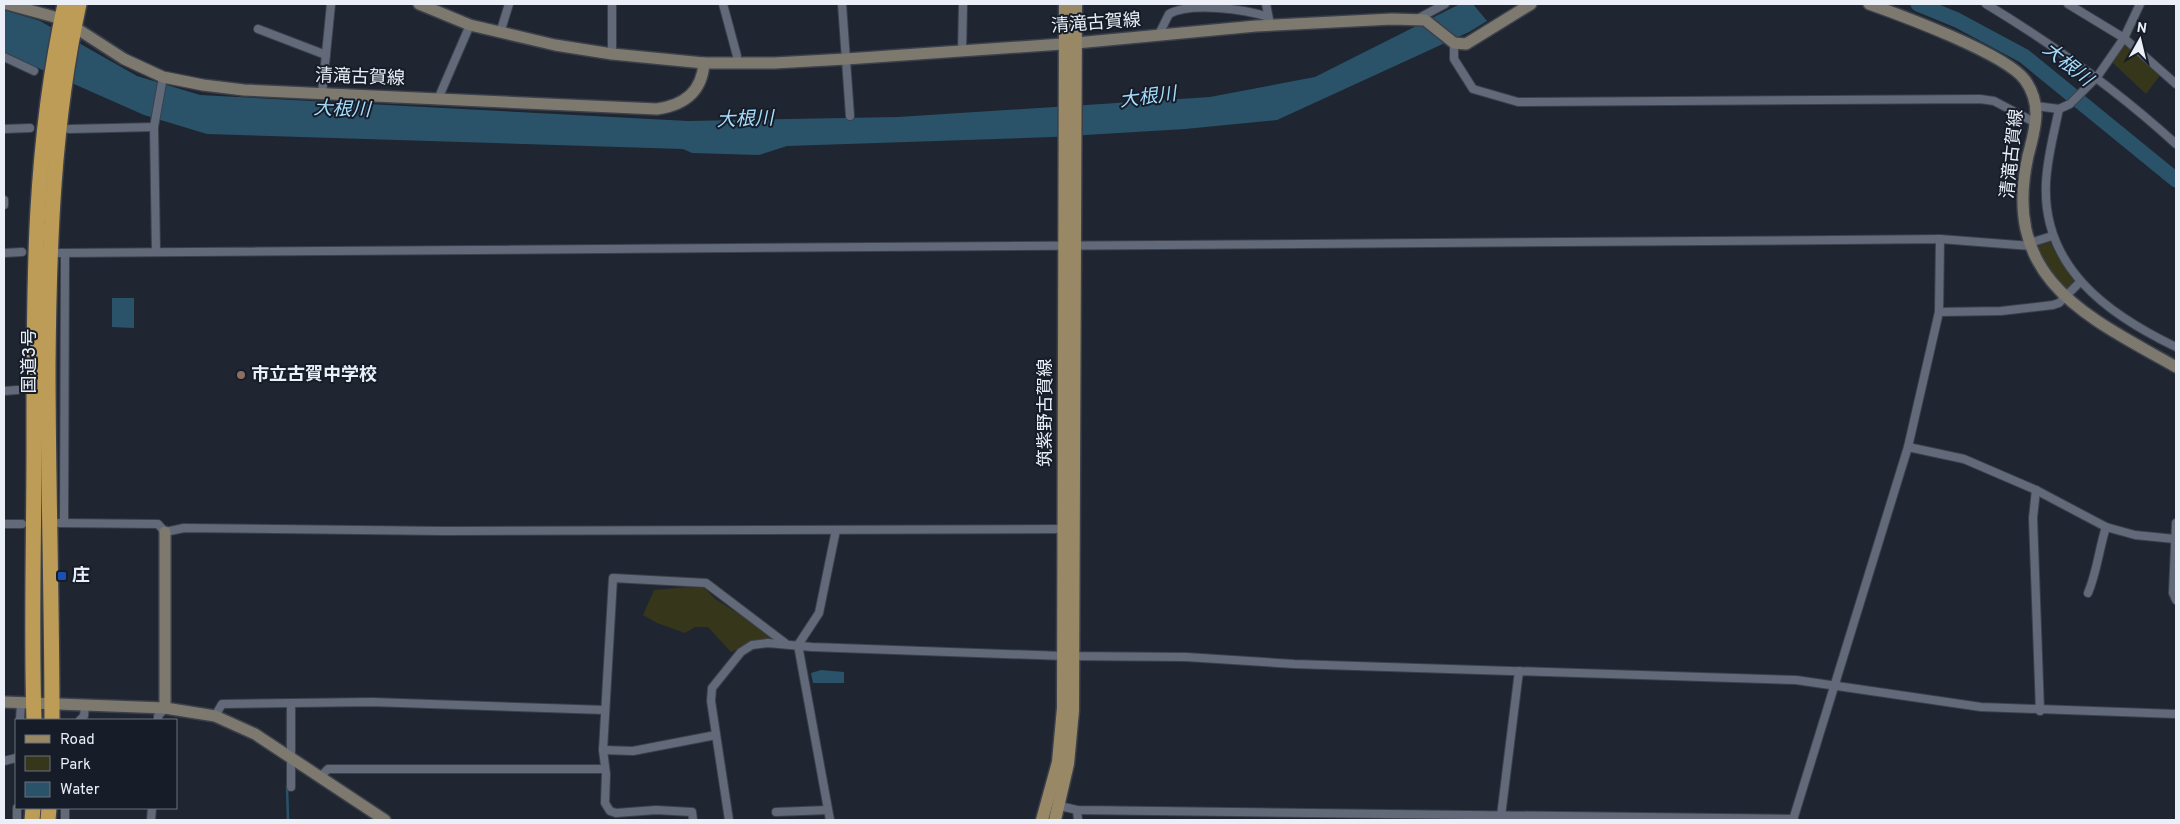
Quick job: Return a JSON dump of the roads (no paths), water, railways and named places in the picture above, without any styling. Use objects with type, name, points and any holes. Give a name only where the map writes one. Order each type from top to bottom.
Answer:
[{"type":"highway","name":"国道3号","points":[[34,719],[27,703],[35,233],[39,178],[57,85],[66,23],[79,4]]},
{"type":"highway","name":"国道3号","points":[[52,719],[48,503],[49,281],[57,85]]},
{"type":"main road","name":"清滝古賀線","points":[[7,4],[66,23],[124,59],[162,79],[236,89],[657,109],[668,107],[690,97],[698,88],[704,63]]},
{"type":"main road","name":"清滝古賀線","points":[[419,4],[470,25],[500,33],[612,54],[704,63],[737,64],[846,59],[1071,44],[1158,36],[1270,21],[1422,19]]},
{"type":"main road","name":"筑紫野古賀線","points":[[1065,4],[1071,44]]},
{"type":"main road","name":"筑紫野古賀線","points":[[1055,820],[1060,806],[1071,737],[1068,655],[1069,140],[1071,44],[1076,4]]},
{"type":"main road","points":[[1422,19],[1452,42],[1466,44],[1531,4]]},
{"type":"main road","name":"清滝古賀線","points":[[1869,4],[1944,34],[2006,64],[2023,78],[2034,96],[2036,106],[2036,123],[2024,176],[2023,197],[2030,245],[2040,264],[2065,297],[2078,309],[2105,327],[2176,367]]},
{"type":"main road","points":[[165,532],[165,708]]},
{"type":"main road","name":"筑紫野古賀線","points":[[1042,820],[1056,770],[1068,655]]},
{"type":"main road","points":[[4,702],[165,708],[215,716],[255,734],[385,820]]},
{"type":"street","points":[[322,94],[332,4]]},
{"type":"street","points":[[500,33],[509,4]]},
{"type":"street","points":[[612,4],[612,54]]},
{"type":"street","points":[[723,4],[737,56],[737,64]]},
{"type":"street","points":[[842,4],[850,116]]},
{"type":"street","points":[[962,51],[963,4]]},
{"type":"street","points":[[1266,4],[1270,21]]},
{"type":"street","points":[[1422,19],[1445,4]]},
{"type":"street","points":[[1986,4],[2042,37],[2175,139]]},
{"type":"street","points":[[2068,4],[2078,6],[2124,38],[2176,84]]},
{"type":"street","points":[[2036,106],[2059,109],[2070,104],[2096,79],[2124,38],[2140,4]]},
{"type":"street","points":[[1158,36],[1169,14],[1185,8],[1241,11],[1270,21]]},
{"type":"street","points":[[438,99],[470,25]]},
{"type":"street","points":[[258,29],[326,55]]},
{"type":"street","points":[[1452,42],[1454,59],[1473,89],[1518,102],[1980,99],[1994,101],[2036,123]]},
{"type":"street","points":[[4,57],[34,71]]},
{"type":"street","points":[[156,252],[154,125],[162,79]]},
{"type":"street","points":[[2059,109],[2048,161],[2046,208],[2052,236],[2060,254],[2080,282],[2124,317],[2176,347]]},
{"type":"street","points":[[69,129],[154,125]]},
{"type":"street","points":[[4,129],[30,128]]},
{"type":"street","points":[[4,200],[4,205]]},
{"type":"street","points":[[1069,529],[446,531],[184,528],[165,532],[158,524],[62,523],[62,253],[836,247],[1069,248],[1940,239],[2030,245],[2052,236]]},
{"type":"street","points":[[1060,806],[1077,810],[1217,812],[1244,816],[1501,816],[1794,820],[1908,447],[1939,312],[1940,239]]},
{"type":"street","points":[[4,253],[22,252]]},
{"type":"street","points":[[1939,312],[2037,308],[2059,303],[2080,282]]},
{"type":"street","points":[[4,391],[17,390]]},
{"type":"street","points":[[1908,447],[1964,459],[2036,490],[2106,527],[2135,535],[2175,539]]},
{"type":"street","points":[[2036,490],[2033,518],[2040,711]]},
{"type":"street","points":[[2176,523],[2173,593],[2176,600]]},
{"type":"street","points":[[4,524],[22,524]]},
{"type":"street","points":[[2088,593],[2094,577],[2106,527]]},
{"type":"street","points":[[830,820],[798,645],[819,614],[836,530]]},
{"type":"street","points":[[693,820],[692,812],[656,810],[616,813],[610,811],[605,804],[606,774],[603,750],[613,578],[706,583],[785,643]]},
{"type":"street","points":[[729,820],[711,701],[712,688],[726,668],[741,652],[752,645],[785,643],[1068,655],[1186,657],[1294,664],[1796,680],[1946,703],[2040,711],[2176,714]]},
{"type":"street","points":[[1501,816],[1519,671]]},
{"type":"street","points":[[215,716],[222,704],[291,705],[309,702],[372,702],[605,710]]},
{"type":"street","points":[[20,719],[27,703]]},
{"type":"street","points":[[81,719],[84,716],[85,705]]},
{"type":"street","points":[[291,705],[291,787]]},
{"type":"street","points":[[158,719],[158,716],[165,708]]},
{"type":"street","points":[[603,750],[633,750],[716,735]]},
{"type":"street","points":[[320,777],[328,769],[604,769]]},
{"type":"street","points":[[776,812],[828,810]]},
{"type":"street","points":[[1077,810],[1078,820]]},
{"type":"street","points":[[1212,820],[1217,812]]},
{"type":"water","points":[[1460,4],[1473,4],[1487,21],[1469,32],[1277,120],[1185,129],[1052,137],[787,146],[759,155],[692,153],[683,149],[207,134],[144,115],[4,53],[4,10],[40,21],[137,76],[200,95],[688,121],[898,117],[1210,97],[1315,77]]},
{"type":"water","points":[[112,298],[134,298],[134,328],[112,327]]},
{"type":"water","points":[[821,670],[844,672],[844,683],[813,683],[811,673]]},
{"type":"waterway","name":"大根川","points":[[1918,4],[1957,20],[2024,56],[2176,180]]},
{"type":"waterway","points":[[287,712],[287,750]]},
{"type":"waterway","points":[[287,786],[288,820]]},
{"type":"place","name":"市立古賀中学校","points":[[241,375]]},
{"type":"place","name":"庄","points":[[62,576]]}]
